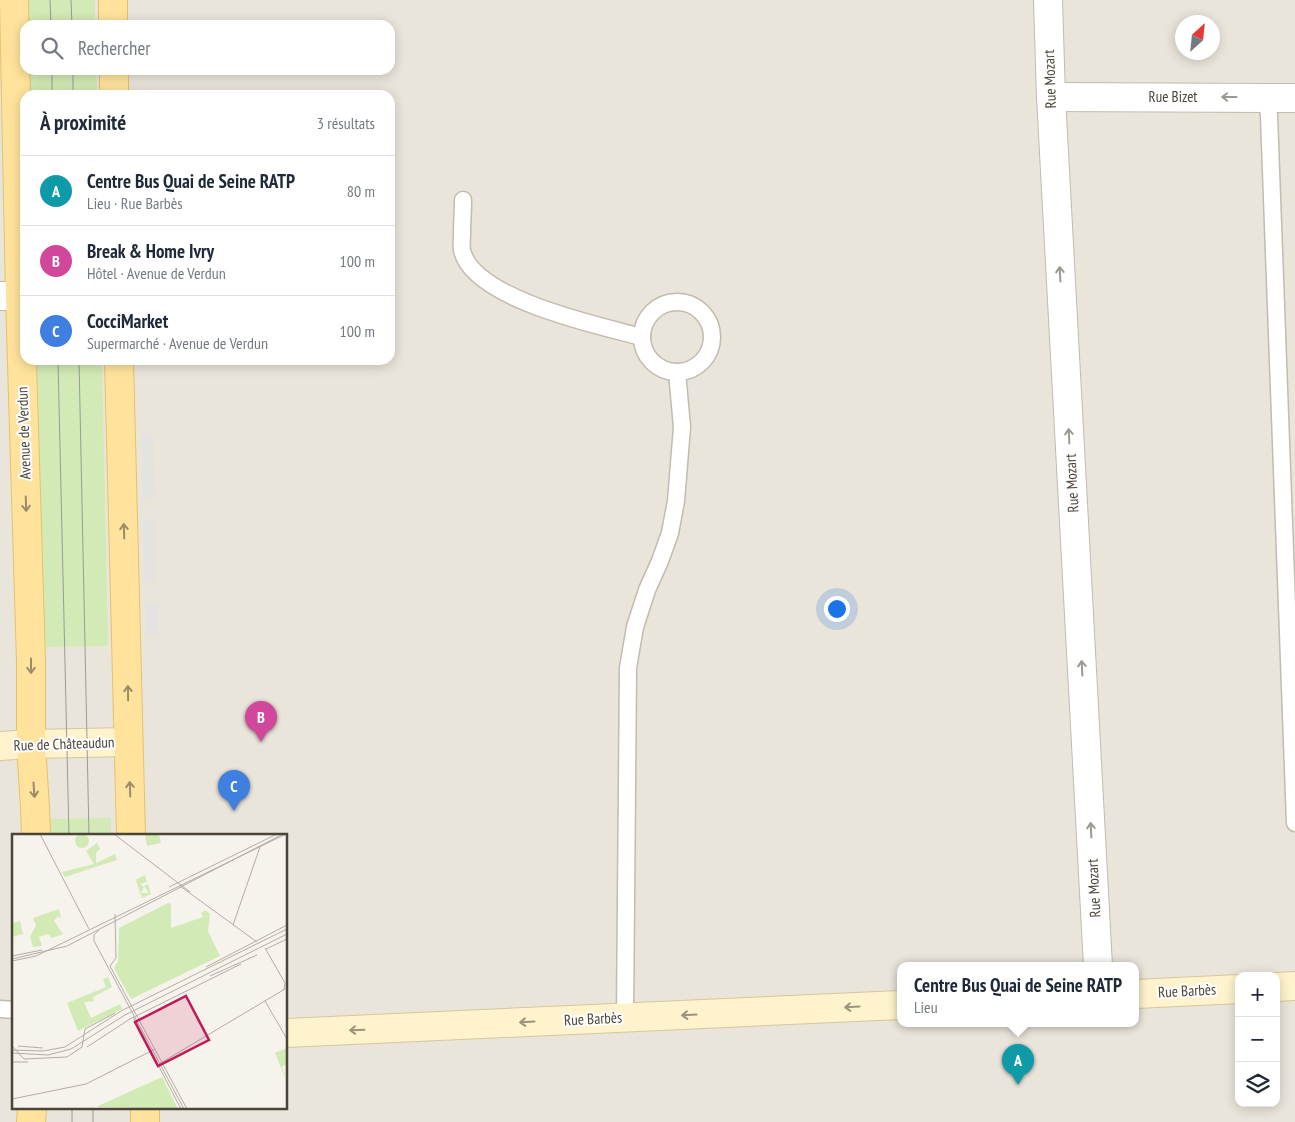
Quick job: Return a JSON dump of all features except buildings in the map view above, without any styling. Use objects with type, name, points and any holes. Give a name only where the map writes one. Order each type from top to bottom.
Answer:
[{"type":"main road","name":"Avenue de Verdun","points":[[14,0],[10,296],[31,662],[31,744],[36,834]]},
{"type":"main road","points":[[113,0],[113,20]]},
{"type":"main road","points":[[114,75],[114,90]]},
{"type":"main road","points":[[119,365],[131,834]]},
{"type":"main road","name":"Rue de Châteaudun","points":[[0,746],[128,742]]},
{"type":"main road","points":[[1280,987],[1295,986]]},
{"type":"main road","name":"Rue Barbès","points":[[1139,994],[1235,989]]},
{"type":"main road","name":"Rue Barbès","points":[[288,1033],[897,1005]]},
{"type":"street","name":"Rue Mozart","points":[[1048,0],[1051,96],[1098,962]]},
{"type":"street","name":"Rue Bizet","points":[[1051,96],[1295,98]]},
{"type":"lane","points":[[1267,98],[1295,822]]},
{"type":"lane","points":[[463,200],[462,250],[468,265],[487,282],[516,298],[569,318],[642,337]]},
{"type":"lane","points":[[677,301],[691,304],[702,312],[710,323],[712,337],[710,350],[702,362],[691,369],[677,372],[664,370],[652,361],[644,350],[642,337],[644,323],[652,312],[664,304],[677,301]]},
{"type":"lane","points":[[625,1018],[628,668],[635,627],[647,590],[660,562],[670,533],[676,501],[682,428],[677,372]]},
{"type":"shaded area","points":[[0,0],[1295,0],[1295,1122],[0,1122]]},
{"type":"shaded area","points":[[0,107],[4,107],[6,199],[0,199]]},
{"type":"shaded area","points":[[141,435],[153,435],[155,498],[143,498]]},
{"type":"shaded area","points":[[155,518],[156,581],[144,581],[143,519]]},
{"type":"shaded area","points":[[145,603],[158,603],[158,635],[146,635]]},
{"type":"green space","points":[[26,0],[95,0],[95,20],[27,20]]},
{"type":"green space","points":[[28,75],[96,75],[97,90],[29,90]]},
{"type":"green space","points":[[35,365],[102,365],[108,646],[42,647]]},
{"type":"green space","points":[[111,818],[111,834],[49,834],[48,819]]},
{"type":"tram line","points":[[50,0],[51,20]]},
{"type":"tram line","points":[[71,0],[72,20]]},
{"type":"tram line","points":[[52,75],[52,90]]},
{"type":"tram line","points":[[73,75],[73,90]]},
{"type":"tram line","points":[[58,365],[69,834]]},
{"type":"tram line","points":[[79,365],[89,834]]},
{"type":"tram line","points":[[72,1110],[72,1122]]},
{"type":"tram line","points":[[93,1110],[93,1122]]},
{"type":"place","name":"Break & Home Ivry","points":[[261,742]]},
{"type":"place","name":"CocciMarket","points":[[234,811]]},
{"type":"place","name":"Centre Bus Quai de Seine RATP","points":[[1018,1085]]}]
